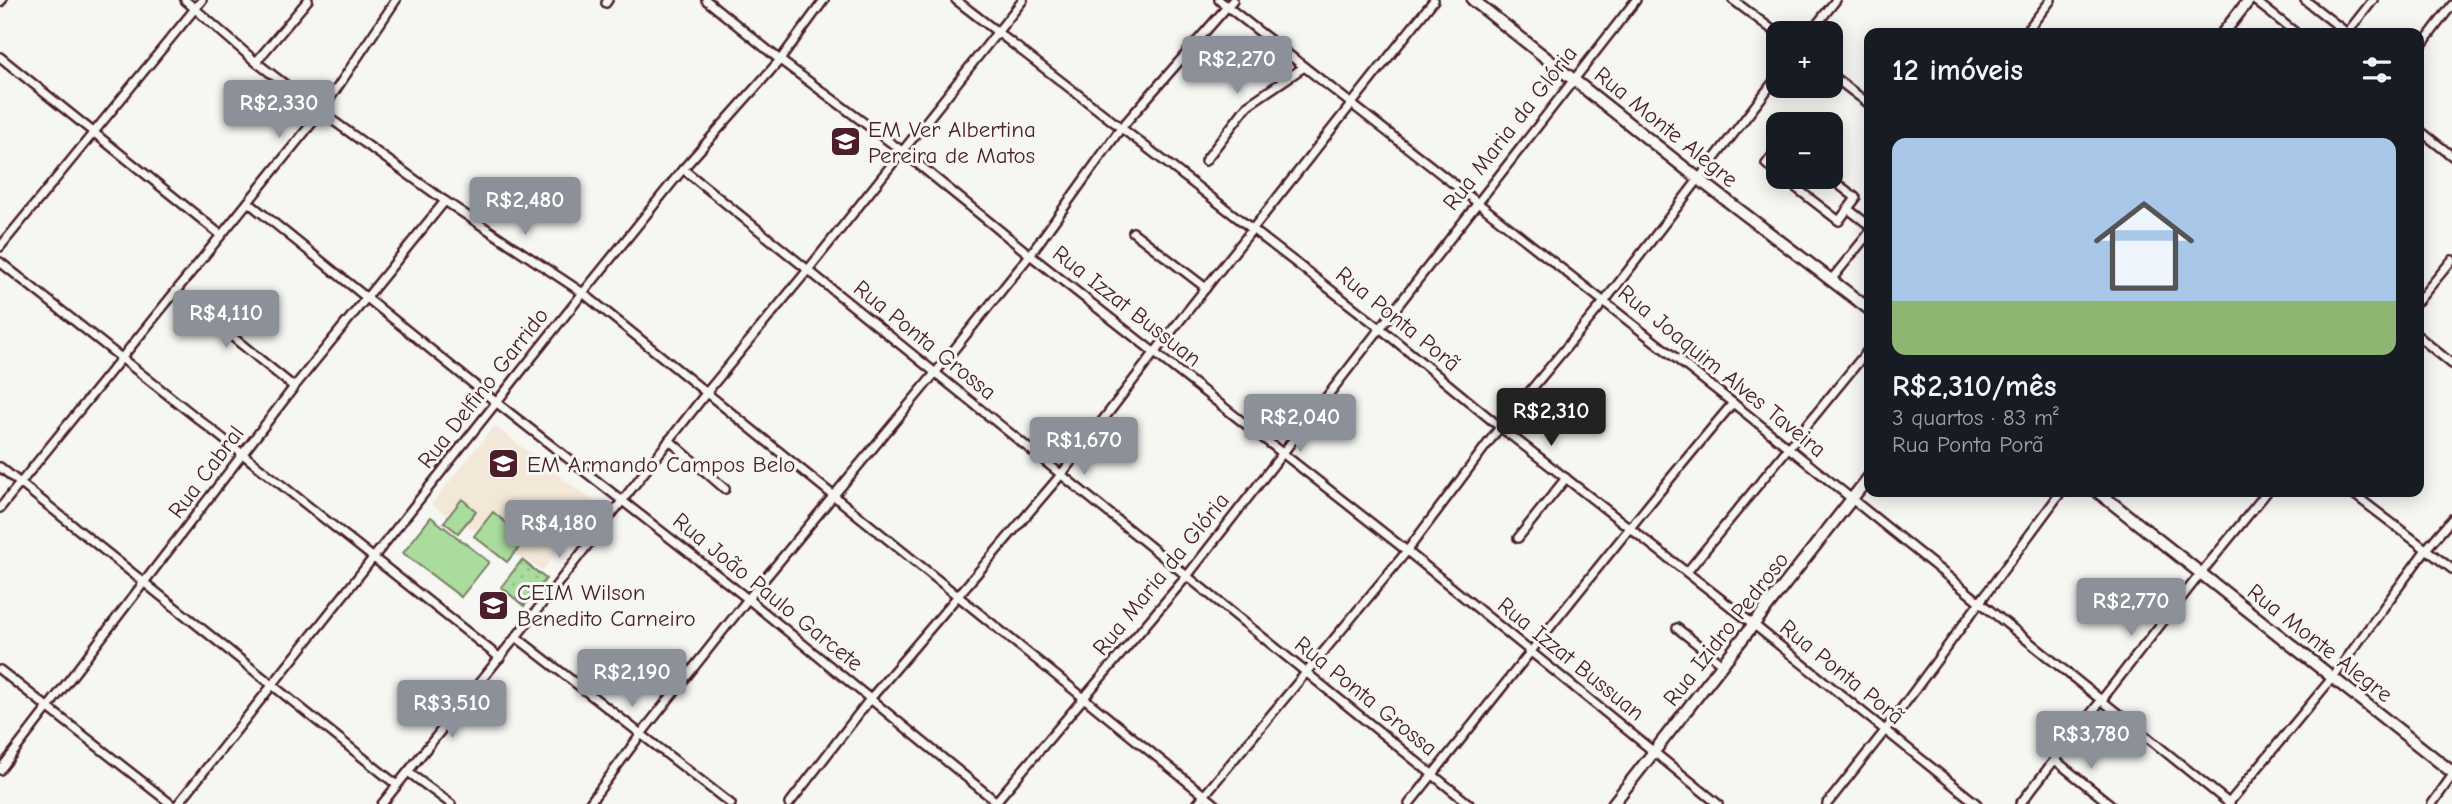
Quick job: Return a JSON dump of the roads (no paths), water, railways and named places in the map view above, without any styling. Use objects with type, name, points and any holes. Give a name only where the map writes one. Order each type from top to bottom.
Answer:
[{"type":"street","points":[[185,0],[256,62],[321,112],[445,201],[583,293],[1215,804]]},
{"type":"street","points":[[0,247],[202,0]]},
{"type":"street","points":[[256,62],[308,0]]},
{"type":"street","points":[[0,509],[321,112],[396,0]]},
{"type":"street","name":"Rua Izzat Bussuan","points":[[706,0],[780,60],[902,151],[1407,551],[1718,804]]},
{"type":"street","name":"Rua Delfino Garrido","points":[[178,804],[583,293],[683,169],[780,60],[824,0]]},
{"type":"street","name":"Rua Ponta Porã","points":[[956,0],[1380,328],[1976,804]]},
{"type":"street","points":[[382,804],[624,501],[707,392],[1023,0]]},
{"type":"street","name":"Rua Joaquim Alves Taveira","points":[[1219,0],[1230,4],[1304,67],[1733,403],[2229,804]]},
{"type":"street","points":[[789,804],[870,699],[1060,476],[1434,0]]},
{"type":"street","name":"Rua Monte Alegre","points":[[1473,0],[1700,180],[1864,305]]},
{"type":"street","name":"Rua Maria da Glória","points":[[997,803],[1187,576],[1636,0]]},
{"type":"street","points":[[1733,0],[1766,25]]},
{"type":"street","points":[[1819,21],[1836,0]]},
{"type":"street","points":[[2034,28],[2031,26],[2051,0]]},
{"type":"street","points":[[2227,28],[2251,0],[2289,28]]},
{"type":"street","points":[[2305,0],[2341,28]]},
{"type":"street","points":[[2351,28],[2373,0]]},
{"type":"street","points":[[589,804],[748,599],[1030,255],[1121,128],[1230,4]]},
{"type":"street","points":[[2424,42],[2452,5]]},
{"type":"street","points":[[0,57],[221,235]]},
{"type":"street","points":[[1205,161],[1248,105],[1304,67]]},
{"type":"street","points":[[1843,84],[1864,100]]},
{"type":"street","points":[[1197,804],[1407,551],[1500,426],[1604,302],[1766,92]]},
{"type":"street","points":[[2424,134],[2452,156]]},
{"type":"street","name":"Rua Ponta Grossa","points":[[683,169],[1469,804]]},
{"type":"street","points":[[1798,189],[1839,220],[1856,198],[1843,188]]},
{"type":"street","name":"Rua Cabral","points":[[0,770],[294,387],[445,201]]},
{"type":"street","name":"Rua João Paulo Garcete","points":[[248,202],[497,403],[748,599],[997,803]]},
{"type":"street","points":[[1848,209],[1864,221]]},
{"type":"street","points":[[1133,232],[1206,288]]},
{"type":"street","points":[[1831,280],[1864,239]]},
{"type":"street","points":[[2424,294],[2452,260]]},
{"type":"street","points":[[0,262],[500,658]]},
{"type":"street","points":[[176,290],[294,387]]},
{"type":"street","points":[[2424,341],[2452,363]]},
{"type":"street","points":[[1687,572],[1864,355]]},
{"type":"street","points":[[1409,804],[1629,527],[1733,403]]},
{"type":"street","points":[[669,440],[725,489]]},
{"type":"street","points":[[0,467],[397,785]]},
{"type":"street","points":[[1518,538],[1566,478]]},
{"type":"street","name":"Rua Izidro Pedroso","points":[[1613,804],[1864,483]]},
{"type":"street","points":[[1826,804],[1884,732],[2058,497]]},
{"type":"street","name":"Rua Monte Alegre","points":[[2104,497],[2452,774]]},
{"type":"street","points":[[2020,804],[2263,497]]},
{"type":"street","points":[[2358,497],[2452,569]]},
{"type":"street","points":[[2229,804],[2333,677],[2427,548],[2452,519]]},
{"type":"street","points":[[1677,628],[1723,664]]},
{"type":"street","points":[[516,637],[731,804]]},
{"type":"street","points":[[0,670],[171,804]]},
{"type":"street","points":[[2055,760],[2110,804]]},
{"type":"street","points":[[408,772],[451,804]]},
{"type":"street","points":[[2432,804],[2452,774]]},
{"type":"place","name":"EM Ver Albertina Pereira de Matos","points":[[845,142]]},
{"type":"place","name":"EM Armando Campos Belo","points":[[504,464]]},
{"type":"place","name":"CEIM Wilson Benedito Carneiro","points":[[494,605]]}]
